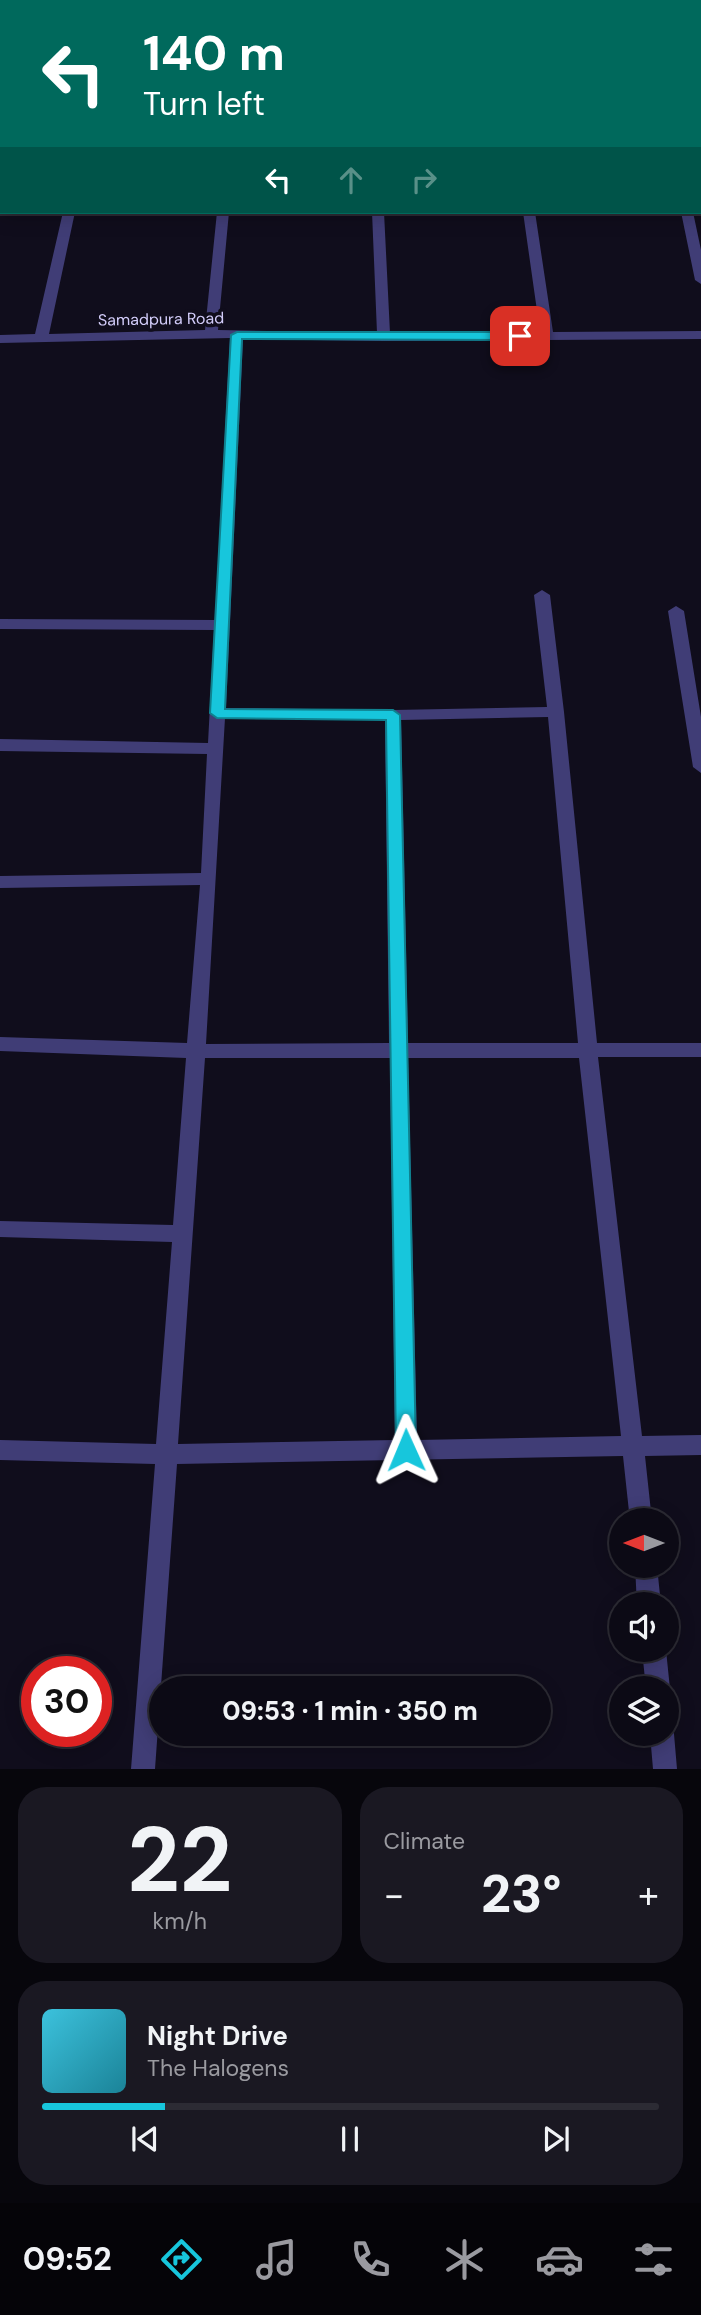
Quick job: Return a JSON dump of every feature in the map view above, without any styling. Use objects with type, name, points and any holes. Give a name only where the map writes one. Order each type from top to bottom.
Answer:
[{"type":"street","points":[[41,338],[69,214]]},
{"type":"street","points":[[211,334],[223,214]]},
{"type":"street","points":[[378,214],[384,337]]},
{"type":"street","points":[[529,214],[547,336]]},
{"type":"street","points":[[687,214],[701,280]]},
{"type":"street","name":"Samadpura Road","points":[[0,339],[211,334],[384,337],[701,335]]},
{"type":"street","points":[[143,1769],[164,1454],[209,879],[237,335]]},
{"type":"street","points":[[542,595],[556,712],[588,1050],[640,1508]]},
{"type":"street","points":[[676,611],[701,767]]},
{"type":"street","points":[[0,624],[222,625]]},
{"type":"street","points":[[217,713],[393,715],[556,712]]},
{"type":"street","points":[[393,715],[406,1450]]},
{"type":"street","points":[[0,745],[216,749]]},
{"type":"street","points":[[0,881],[209,879]]},
{"type":"street","points":[[0,1044],[196,1051],[701,1050]]},
{"type":"street","points":[[0,1229],[181,1234]]},
{"type":"street","points":[[0,1450],[164,1454],[701,1445]]},
{"type":"street","points":[[663,1746],[665,1769]]},
{"type":"route","points":[[406,1450],[393,715],[217,713],[237,335],[520,336]]}]
